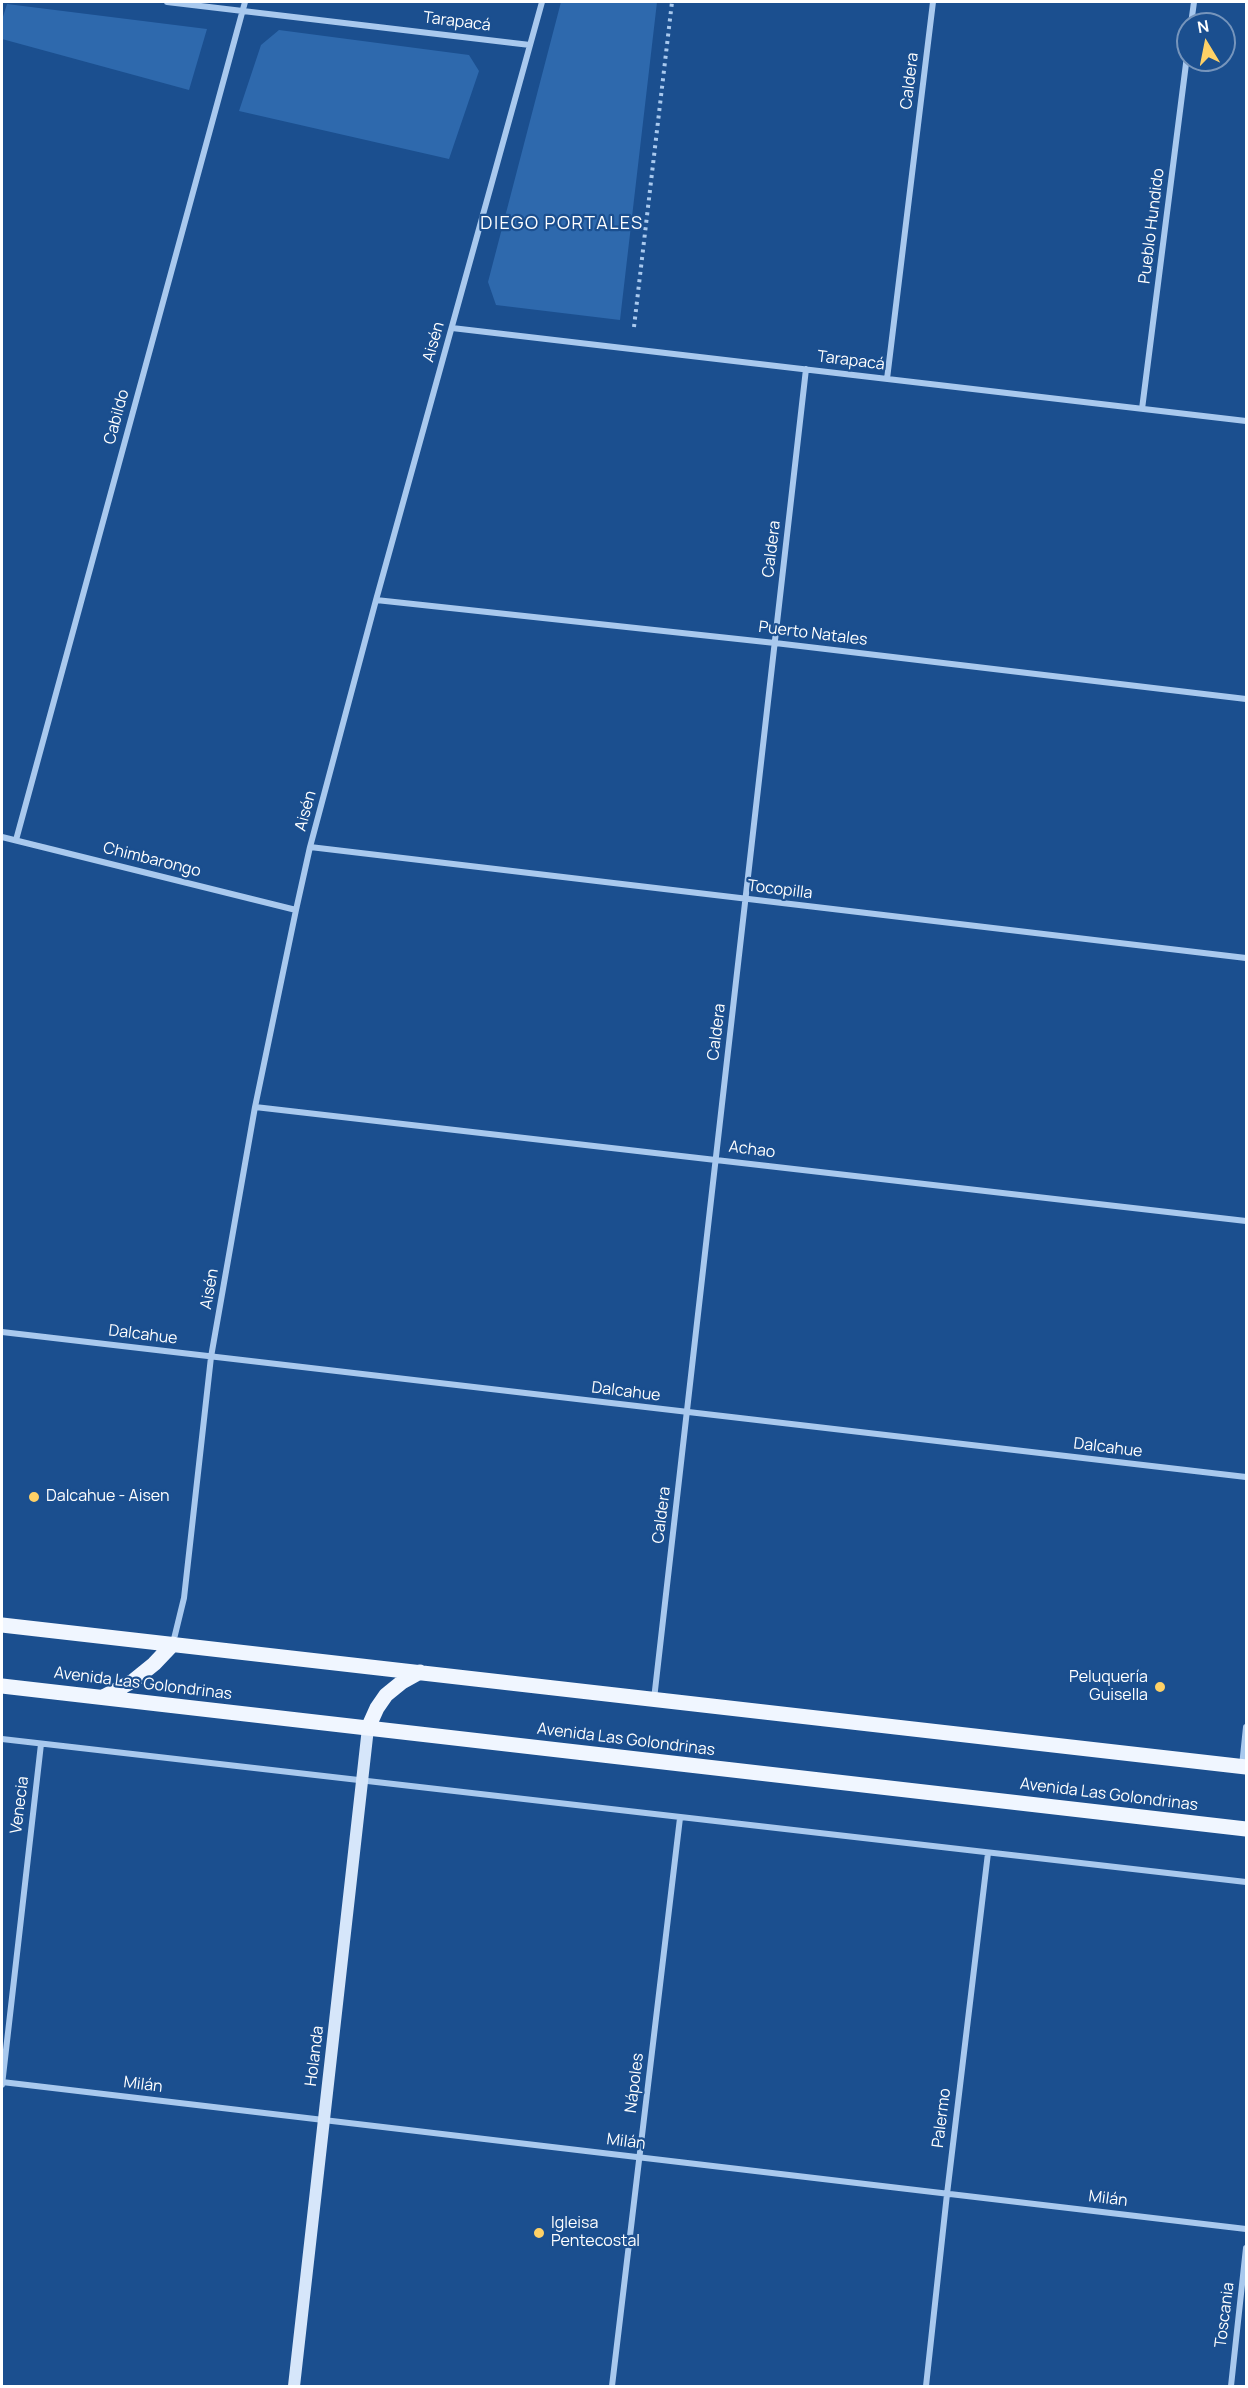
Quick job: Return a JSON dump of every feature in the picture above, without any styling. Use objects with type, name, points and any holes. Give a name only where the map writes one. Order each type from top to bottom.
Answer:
[{"type":"main road","points":[[2,1625],[1244,1766]]},
{"type":"main road","points":[[104,1697],[133,1681],[154,1665],[173,1644]]},
{"type":"main road","points":[[368,1728],[386,1695],[420,1672]]},
{"type":"main road","name":"Avenida Las Golondrinas","points":[[2,1686],[1246,1829]]},
{"type":"street","name":"Tarapacá","points":[[167,2],[530,45]]},
{"type":"street","name":"Cabildo","points":[[16,840],[245,2]]},
{"type":"street","name":"Aisén","points":[[173,1644],[184,1598],[211,1357],[255,1107],[310,847],[542,2]]},
{"type":"street","name":"Caldera","points":[[887,379],[933,2]]},
{"type":"street","name":"Pueblo Hundido","points":[[1142,409],[1185,72]]},
{"type":"street","name":"Tarapacá","points":[[452,328],[1246,421]]},
{"type":"street","name":"Caldera","points":[[654,1699],[807,369]]},
{"type":"street","name":"Puerto Natales","points":[[376,600],[775,643],[1246,699]]},
{"type":"street","name":"Chimbarongo","points":[[2,837],[296,910]]},
{"type":"street","name":"Tocopilla","points":[[310,847],[1246,958]]},
{"type":"street","name":"Achao","points":[[255,1107],[1246,1221]]},
{"type":"street","name":"Dalcahue","points":[[2,1332],[1246,1477]]},
{"type":"street","points":[[1244,1766],[1246,1727]]},
{"type":"street","name":"Holanda","points":[[294,2386],[368,1728]]},
{"type":"street","points":[[2,1739],[1246,1882]]},
{"type":"street","name":"Venecia","points":[[2,2083],[41,1744]]},
{"type":"street","name":"Nápoles","points":[[612,2386],[680,1818]]},
{"type":"street","name":"Palermo","points":[[926,2386],[988,1853]]},
{"type":"street","name":"Milán","points":[[2,2083],[1246,2229]]},
{"type":"street","name":"Toscania","points":[[1231,2386],[1246,2248]]},
{"type":"path","points":[[632,348],[672,2]]},
{"type":"shaded area","points":[[561,2],[657,2],[620,320],[496,305],[488,282]]},
{"type":"shaded area","points":[[7,4],[207,29],[189,90],[2,39],[2,20]]},
{"type":"shaded area","points":[[279,30],[469,55],[479,71],[449,159],[239,111],[261,45]]},
{"type":"place","name":"Dalcahue - Aisen","points":[[34,1497]]},
{"type":"place","name":"Peluquería Guisella","points":[[1160,1687]]},
{"type":"place","name":"Igleisa Pentecostal","points":[[539,2233]]},
{"type":"district","name":"DIEGO PORTALES","points":[[562,224]]}]
